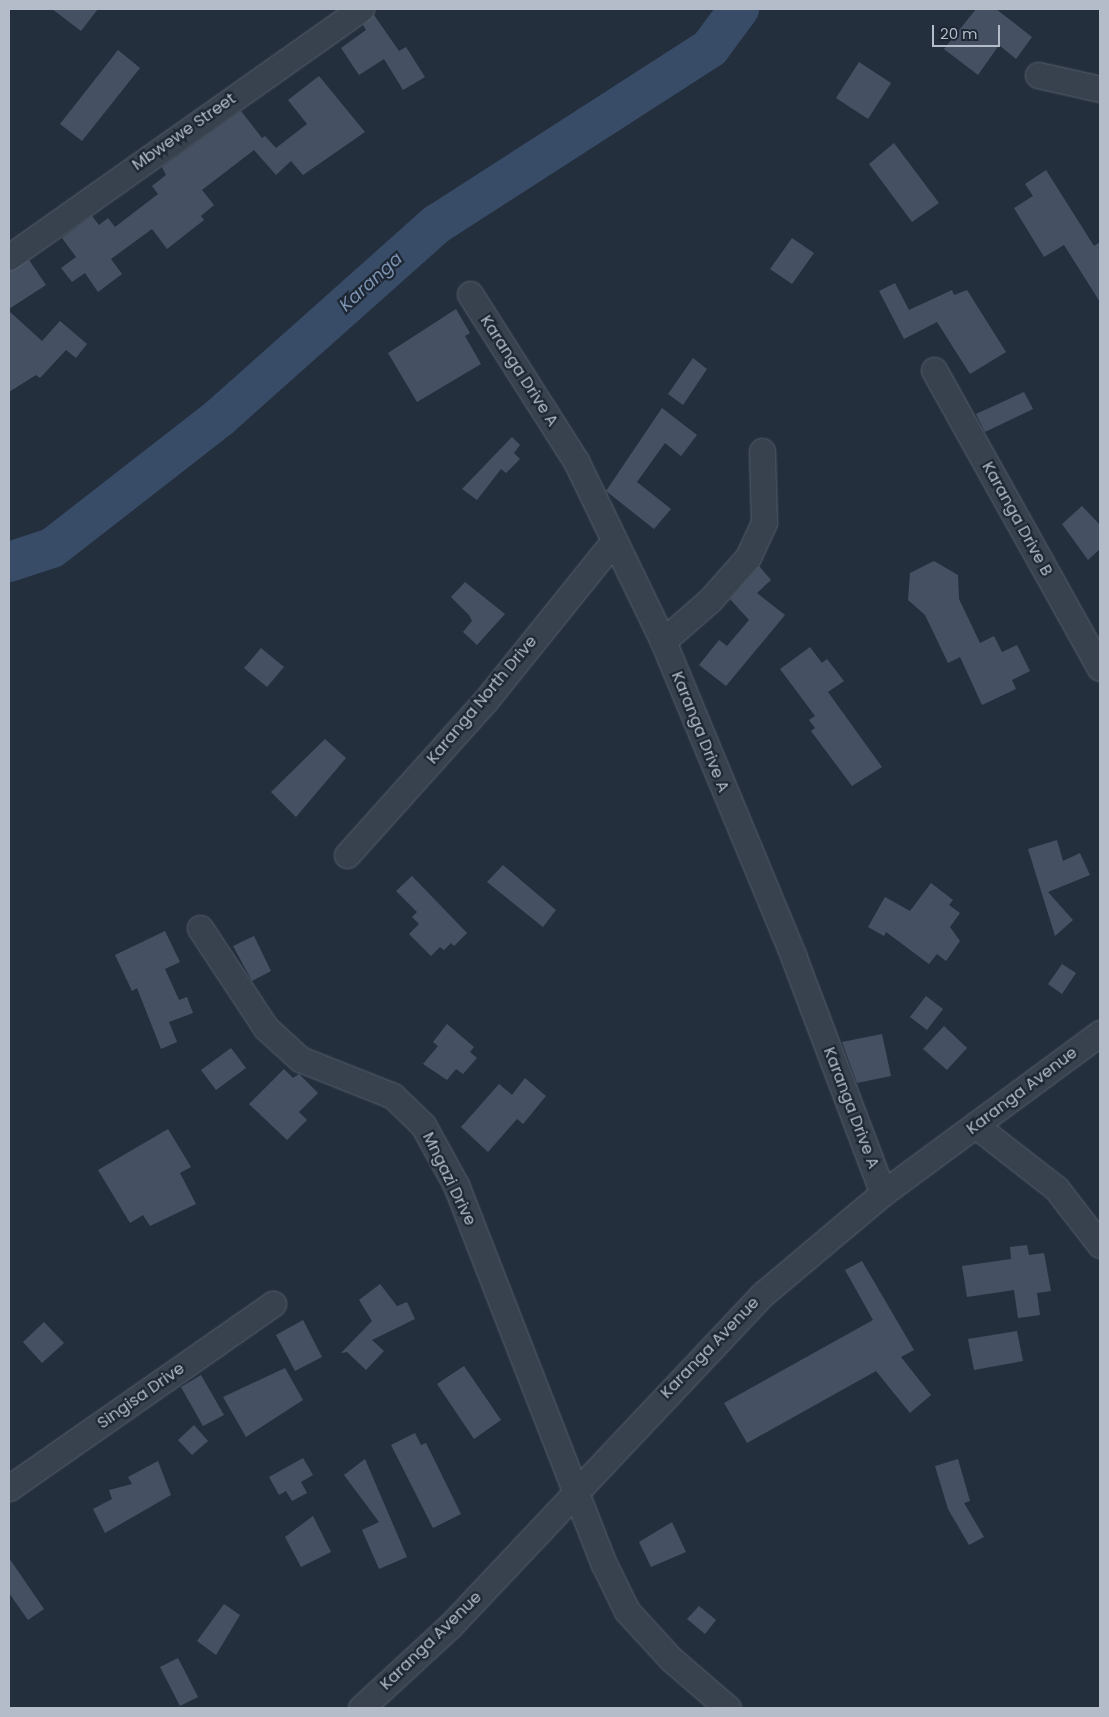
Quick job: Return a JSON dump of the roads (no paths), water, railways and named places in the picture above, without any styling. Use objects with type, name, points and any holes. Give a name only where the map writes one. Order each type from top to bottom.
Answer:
[{"type":"street","name":"Mbwewe Street","points":[[9,257],[348,12]]},
{"type":"street","points":[[1038,75],[1100,89]]},
{"type":"street","name":"Karanga Drive A","points":[[470,294],[576,461],[613,542],[663,641],[794,958],[883,1193]]},
{"type":"street","name":"Karanga Drive B","points":[[934,370],[1100,668]]},
{"type":"street","points":[[663,641],[710,600],[748,557],[764,522],[762,450]]},
{"type":"street","name":"Karanga North Drive","points":[[347,855],[486,700],[613,542]]},
{"type":"street","name":"Mngazi Drive","points":[[200,928],[266,1028],[300,1059],[393,1096],[423,1125],[456,1185],[578,1490],[604,1564],[627,1611],[671,1660],[728,1708]]},
{"type":"street","name":"Karanga Avenue","points":[[360,1708],[450,1626],[578,1490],[685,1372],[764,1294],[883,1193],[1100,1032]]},
{"type":"street","points":[[976,1125],[1056,1188],[1100,1245]]},
{"type":"street","name":"Singisa Drive","points":[[9,1488],[273,1304]]},
{"type":"waterway","name":"Karanga","points":[[9,562],[52,548],[219,418],[437,224],[710,48],[739,9]]}]
